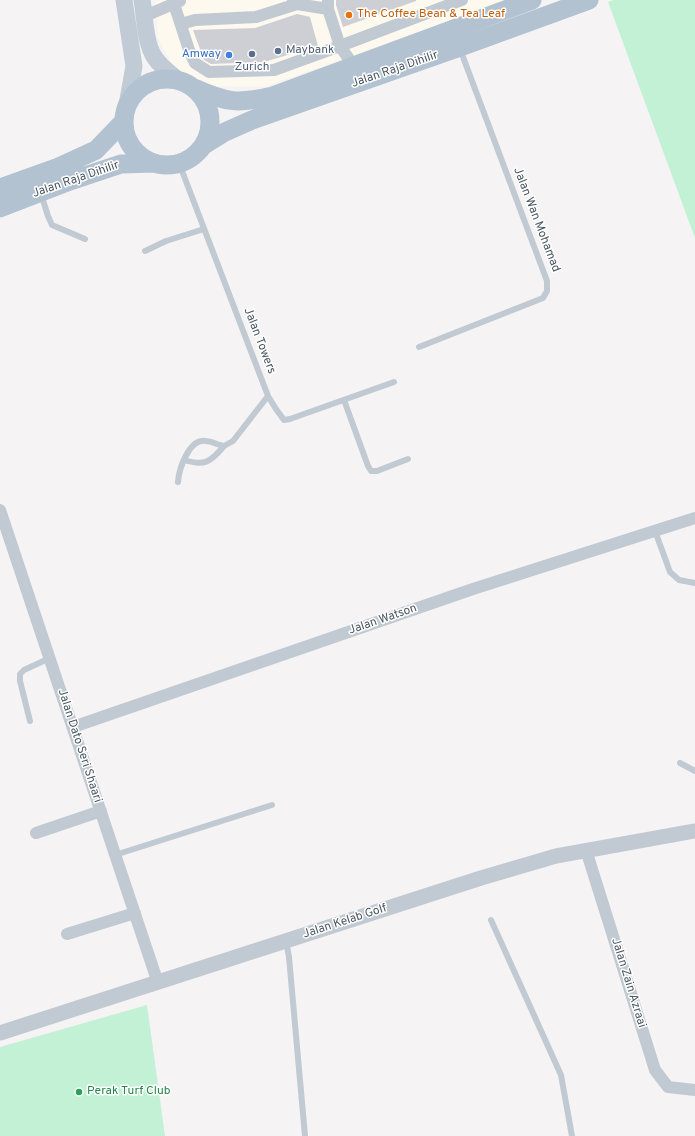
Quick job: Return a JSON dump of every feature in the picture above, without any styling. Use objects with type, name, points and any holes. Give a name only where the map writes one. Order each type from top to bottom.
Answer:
[{"type":"main road","points":[[124,0],[134,66],[126,113],[126,134],[132,147],[142,156],[155,163],[179,163],[189,159],[204,145],[209,133],[210,115],[203,97],[163,68],[155,58],[149,46],[142,3]]},
{"type":"main road","name":"Jalan Raja Dihilir","points":[[186,84],[212,96],[232,101],[250,101],[273,96],[353,65],[532,0]]},
{"type":"main road","name":"Jalan Raja Dihilir","points":[[204,145],[225,132],[252,120],[589,0]]},
{"type":"main road","points":[[126,113],[134,95],[143,86],[154,81],[166,79],[186,84]]},
{"type":"main road","name":"Jalan Raja Dihilir","points":[[0,188],[59,167],[96,150],[126,113]]},
{"type":"main road","name":"Jalan Raja Dihilir","points":[[0,208],[121,164],[155,163]]},
{"type":"street","points":[[178,2],[181,24],[189,50],[195,63],[209,72],[274,70],[462,0]]},
{"type":"street","points":[[142,3],[147,11],[152,13],[178,2]]},
{"type":"street","points":[[146,27],[152,20],[178,2]]},
{"type":"street","points":[[181,24],[195,20],[256,16],[295,2],[328,5],[340,46],[353,65]]},
{"type":"street","name":"Jalan Dato Seri Shaari","points":[[0,510],[158,983]]},
{"type":"street","name":"Jalan Watson","points":[[73,727],[473,589],[695,518]]},
{"type":"street","points":[[36,833],[101,811]]},
{"type":"street","name":"Jalan Kelab Golf","points":[[0,1033],[481,878],[556,856],[695,831]]},
{"type":"street","name":"Jalan Zain Azraai","points":[[586,850],[655,1070],[668,1087],[695,1090]]},
{"type":"street","points":[[67,934],[134,913]]},
{"type":"lane","name":"Jalan Wan Mohamad","points":[[419,347],[543,298],[548,291],[547,281],[460,47]]},
{"type":"lane","name":"Jalan Towers","points":[[179,163],[268,396],[276,409],[284,420],[344,400]]},
{"type":"lane","points":[[41,192],[52,226],[85,239]]},
{"type":"lane","points":[[145,251],[166,241],[204,229]]},
{"type":"lane","points":[[394,382],[344,400],[368,466],[371,470],[377,470],[408,459]]},
{"type":"lane","points":[[184,460],[196,464],[201,464],[208,461],[224,446],[233,441],[268,396]]},
{"type":"lane","points":[[178,482],[179,472],[184,460],[190,448],[198,441],[205,440],[224,446]]},
{"type":"lane","points":[[655,531],[670,572],[679,580],[695,584]]},
{"type":"lane","points":[[30,721],[20,681],[20,674],[24,670],[50,658]]},
{"type":"lane","points":[[680,763],[695,771]]},
{"type":"lane","points":[[115,855],[272,805]]},
{"type":"lane","points":[[491,920],[561,1075],[572,1136]]},
{"type":"lane","points":[[286,941],[289,957],[305,1136]]},
{"type":"shaded area","points":[[160,0],[301,0],[312,7],[312,0],[508,0],[264,87],[203,86],[172,65],[158,38],[155,3]]},
{"type":"green space","points":[[614,0],[695,0],[695,238],[608,2]]},
{"type":"green space","name":"Perak Turf Club","points":[[147,1005],[165,1136],[0,1136],[0,1047]]},
{"type":"building","points":[[336,0],[416,1],[343,27],[336,5]]},
{"type":"building","points":[[297,14],[310,17],[318,46],[264,62],[211,64],[204,60],[193,30],[255,28]]},
{"type":"place","name":"The Coffee Bean & Tea Leaf","points":[[349,15]]},
{"type":"place","name":"Maybank","points":[[278,51]]},
{"type":"place","name":"Zurich","points":[[252,54]]},
{"type":"place","name":"Amway","points":[[229,55]]},
{"type":"place","name":"Perak Turf Club","points":[[79,1092]]}]
